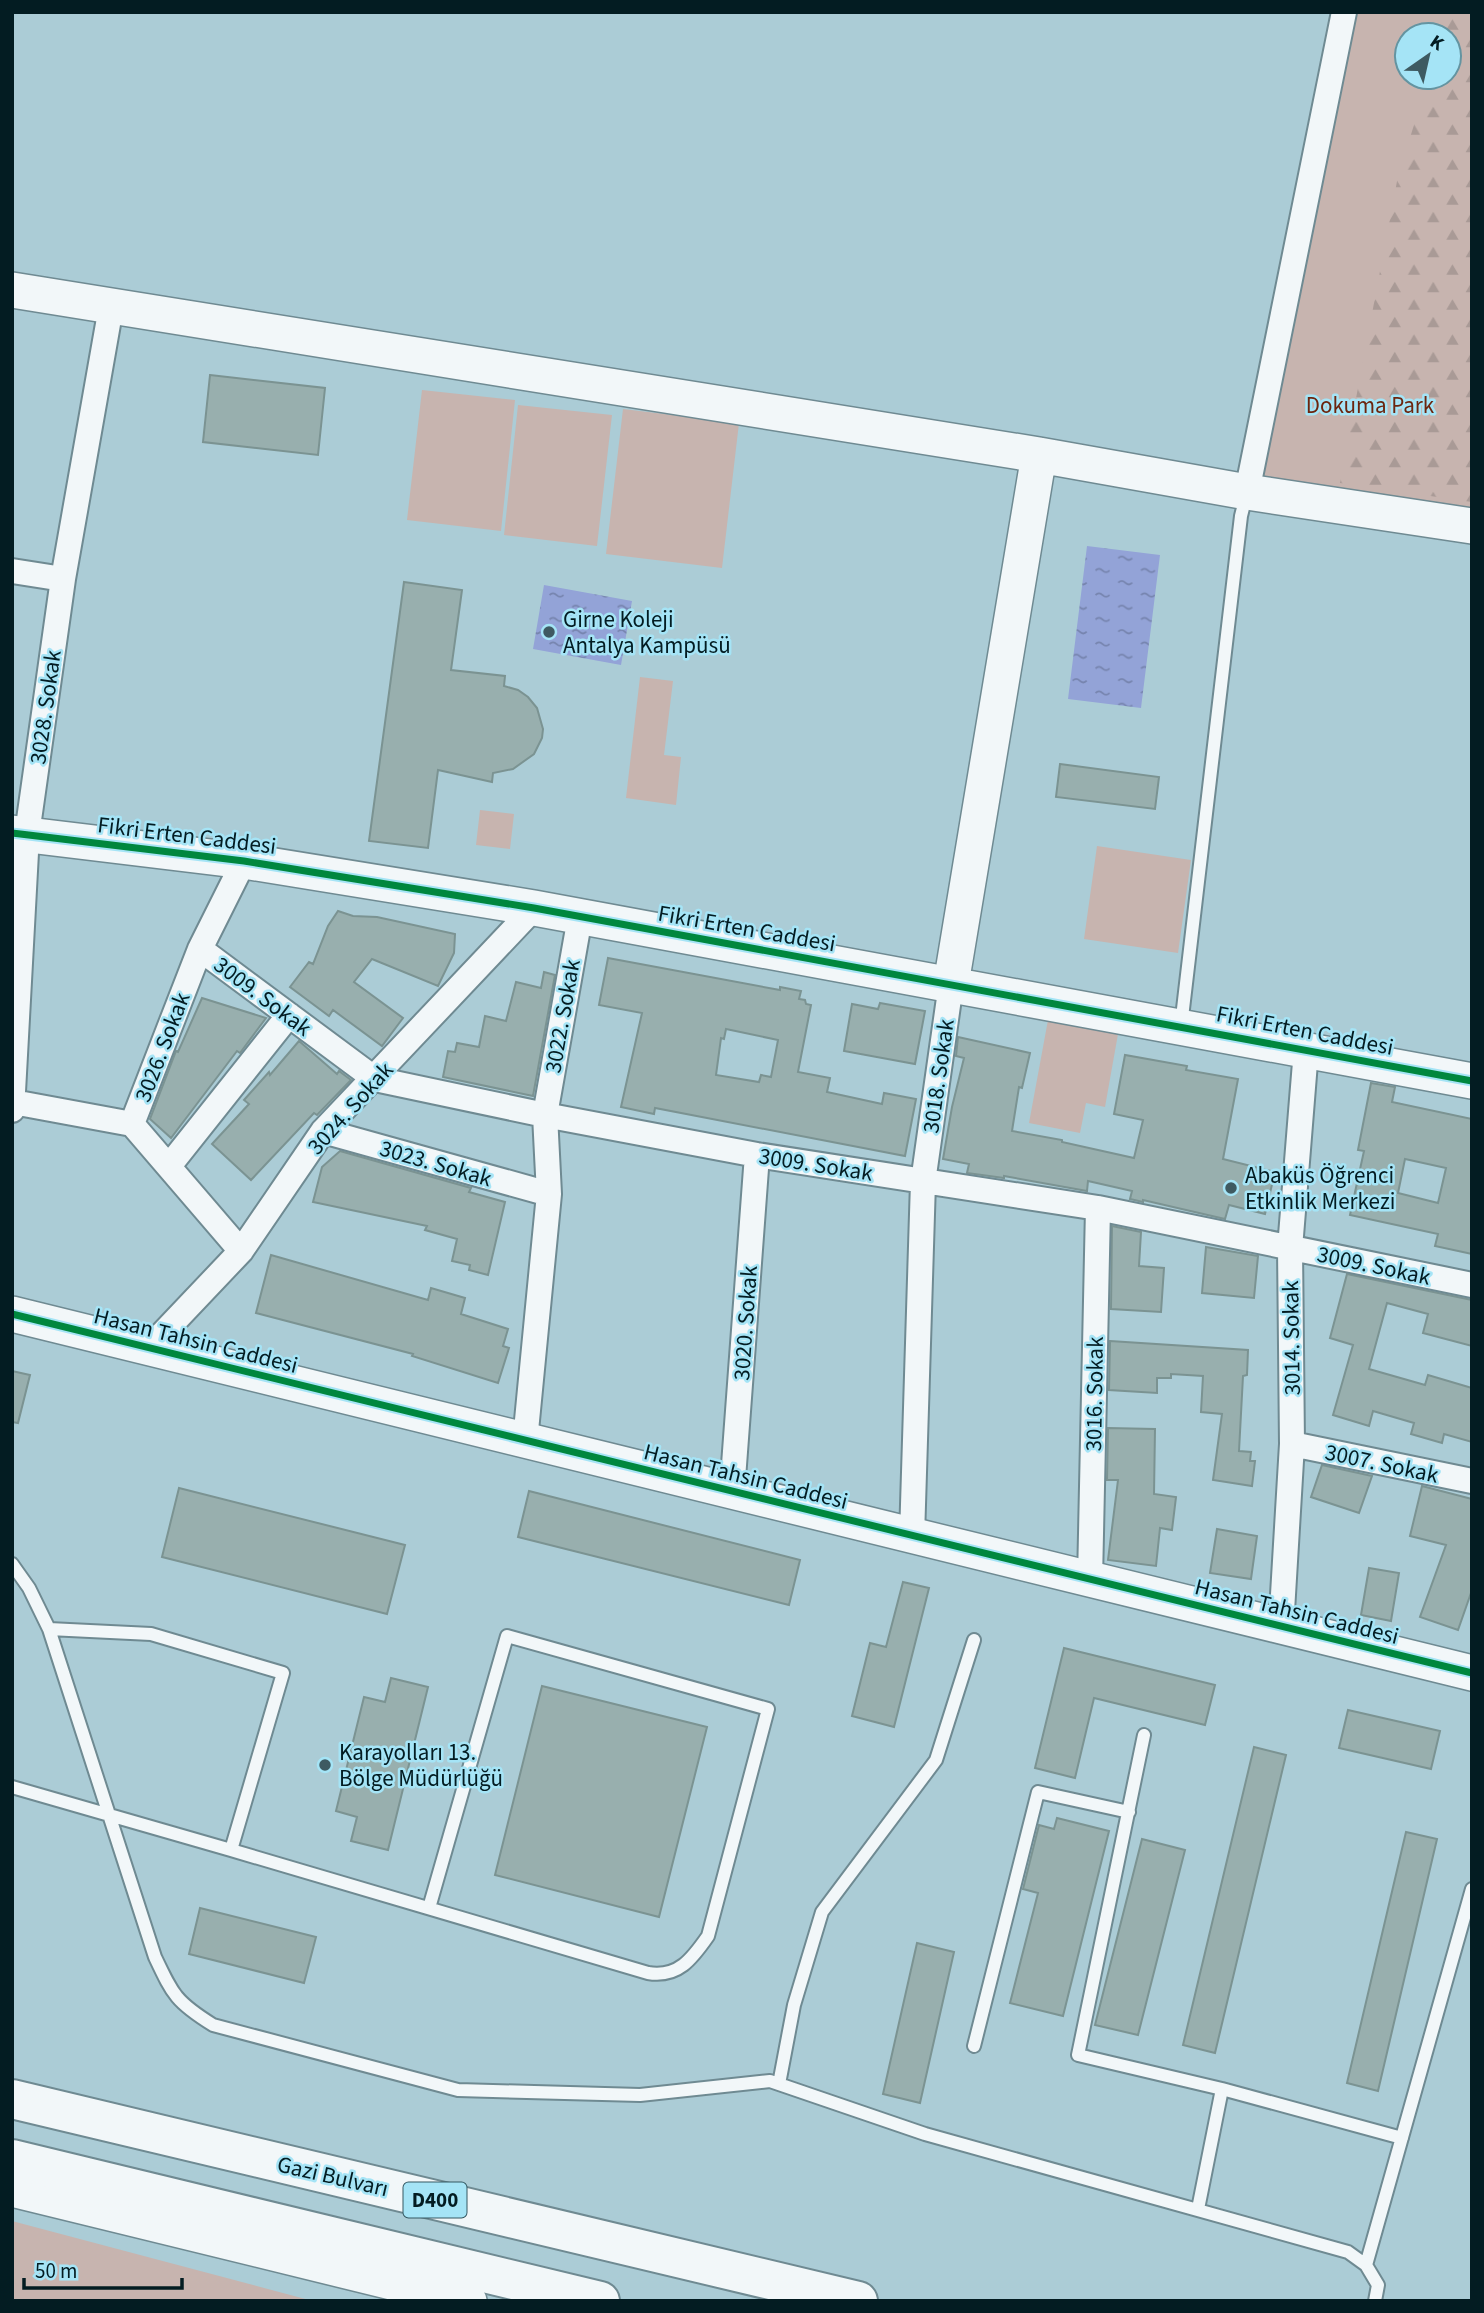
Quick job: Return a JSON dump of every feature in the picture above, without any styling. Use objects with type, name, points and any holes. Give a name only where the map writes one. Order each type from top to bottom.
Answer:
[{"type":"highway","name":"Gazi Bulvarı","points":[[12,2099],[858,2301]]},
{"type":"highway","points":[[12,2159],[600,2301]]},
{"type":"street","points":[[1247,492],[1344,12]]},
{"type":"street","points":[[12,290],[1040,455],[1247,492],[1472,526]]},
{"type":"street","name":"3028. Sokak","points":[[13,1106],[20,834],[111,307]]},
{"type":"street","name":"3018. Sokak","points":[[912,1536],[923,1182],[951,984],[1040,455]]},
{"type":"street","points":[[12,571],[63,579]]},
{"type":"street","name":"Fikri Erten Caddesi","points":[[20,834],[244,861],[534,908],[1472,1081]]},
{"type":"street","name":"3026. Sokak","points":[[13,1106],[132,1124],[200,949],[244,861]]},
{"type":"street","name":"3024. Sokak","points":[[149,1348],[241,1251],[323,1131],[534,908]]},
{"type":"street","name":"3022. Sokak","points":[[526,1441],[549,1194],[545,1115],[580,917]]},
{"type":"street","name":"3009. Sokak","points":[[200,949],[375,1079],[545,1115],[757,1155],[1098,1208],[1472,1285]]},
{"type":"street","points":[[169,1166],[289,1015]]},
{"type":"street","name":"3014. Sokak","points":[[1281,1628],[1292,1444],[1290,1248],[1306,1050]]},
{"type":"street","points":[[132,1124],[241,1251]]},
{"type":"street","name":"3023. Sokak","points":[[323,1131],[549,1194]]},
{"type":"street","name":"3020. Sokak","points":[[732,1492],[757,1155]]},
{"type":"street","name":"3016. Sokak","points":[[1090,1580],[1098,1208]]},
{"type":"street","name":"Hasan Tahsin Caddesi","points":[[12,1314],[1472,1673]]},
{"type":"street","name":"3007. Sokak","points":[[1292,1444],[1472,1481]]},
{"type":"street","points":[[12,2189],[469,2301]]},
{"type":"lane","points":[[1181,1027],[1241,516],[1247,492]]},
{"type":"lane","points":[[12,1564],[29,1588],[49,1629],[155,1957],[173,1996],[213,2025],[458,2090],[640,2095],[770,2081],[925,2134],[1348,2252],[1366,2265],[1378,2286],[1375,2301]]},
{"type":"lane","points":[[49,1629],[151,1634],[283,1673],[231,1850]]},
{"type":"lane","points":[[12,1787],[648,1973],[664,1974],[680,1968],[694,1956],[708,1936],[768,1709],[507,1636],[429,1908]]},
{"type":"lane","points":[[779,2084],[794,2004],[822,1912],[936,1760],[974,1640]]},
{"type":"lane","points":[[1144,1735],[1078,2055],[1222,2089],[1402,2138]]},
{"type":"lane","points":[[974,2046],[1038,1791],[1129,1812]]},
{"type":"lane","points":[[1366,2265],[1472,1889]]},
{"type":"lane","points":[[1198,2209],[1222,2089]]},
{"type":"green space","name":"Dokuma Park","points":[[1344,12],[1472,12],[1472,528],[1247,492]]},
{"type":"green space","points":[[1449,12],[1472,12],[1472,502],[1340,483],[1398,176],[1425,91],[1463,91],[1463,21],[1446,21]]},
{"type":"green space","points":[[422,390],[515,400],[501,531],[407,520]]},
{"type":"green space","points":[[518,405],[612,415],[597,546],[504,535]]},
{"type":"green space","points":[[623,409],[739,423],[722,568],[606,554]]},
{"type":"green space","points":[[640,677],[673,681],[664,755],[681,757],[676,805],[626,798]]},
{"type":"green space","points":[[480,810],[514,814],[510,849],[476,845]]},
{"type":"green space","points":[[1097,846],[1191,860],[1178,953],[1084,939]]},
{"type":"green space","points":[[1048,1020],[1118,1034],[1105,1107],[1086,1103],[1080,1133],[1029,1123]]},
{"type":"green space","points":[[12,2221],[313,2301],[12,2301]]},
{"type":"water","points":[[1087,546],[1160,555],[1141,708],[1068,699]]},
{"type":"water","points":[[544,585],[632,601],[621,665],[533,649]]},
{"type":"building","points":[[210,375],[325,388],[318,455],[203,442]]},
{"type":"building","points":[[404,582],[462,590],[451,670],[505,676],[504,686],[518,690],[537,708],[543,729],[542,738],[534,754],[513,769],[493,773],[492,782],[438,770],[428,848],[369,841]]},
{"type":"building","points":[[1060,764],[1159,777],[1155,809],[1056,797]]},
{"type":"building","points":[[338,911],[455,934],[454,953],[438,986],[372,959],[354,982],[403,1018],[382,1046],[333,1010],[329,1016],[290,987],[309,962],[313,964],[328,926]]},
{"type":"building","points":[[608,958],[780,990],[780,987],[801,991],[799,999],[811,1005],[798,1072],[830,1078],[827,1092],[882,1104],[884,1093],[916,1099],[905,1156],[655,1108],[654,1114],[621,1107],[642,1013],[599,1005]],"holes":[[[726,1029],[778,1040],[771,1077],[761,1075],[759,1082],[716,1075],[721,1038],[724,1039]]]},
{"type":"building","points":[[544,972],[555,975],[533,1096],[443,1077],[448,1051],[455,1052],[457,1043],[479,1047],[485,1016],[506,1021],[516,982],[541,988]]},
{"type":"building","points":[[202,998],[266,1018],[240,1053],[237,1051],[171,1138],[150,1119],[176,1051],[178,1052]]},
{"type":"building","points":[[880,1003],[925,1011],[915,1064],[844,1051],[852,1004],[878,1009]]},
{"type":"building","points":[[958,1037],[1030,1053],[1022,1088],[1019,1087],[1012,1131],[1134,1158],[1143,1120],[1114,1114],[1125,1055],[1187,1066],[1186,1070],[1238,1079],[1223,1159],[1275,1172],[1265,1214],[1229,1205],[1225,1219],[1130,1199],[1132,1191],[1088,1181],[1087,1191],[1004,1176],[967,1173],[969,1164],[943,1159],[964,1058],[956,1056]]},
{"type":"building","points":[[299,1041],[337,1074],[339,1071],[351,1080],[317,1115],[314,1113],[251,1180],[212,1144],[249,1104],[244,1100]]},
{"type":"building","points":[[1371,1083],[1395,1087],[1392,1102],[1472,1119],[1472,1254],[1435,1246],[1438,1234],[1350,1215],[1364,1151],[1358,1150]],"holes":[[[1405,1159],[1446,1168],[1438,1203],[1398,1193]]]},
{"type":"building","points":[[340,1151],[471,1188],[469,1192],[505,1202],[488,1275],[469,1270],[470,1265],[452,1261],[457,1239],[425,1230],[427,1226],[313,1202],[322,1167]]},
{"type":"building","points":[[1112,1226],[1141,1232],[1139,1266],[1164,1268],[1161,1312],[1111,1309]]},
{"type":"building","points":[[1206,1247],[1258,1256],[1254,1298],[1202,1293]]},
{"type":"building","points":[[271,1255],[428,1300],[431,1288],[465,1298],[461,1314],[508,1329],[503,1346],[509,1348],[498,1383],[412,1356],[413,1354],[256,1313]]},
{"type":"building","points":[[1347,1274],[1472,1300],[1472,1346],[1423,1333],[1428,1314],[1387,1303],[1369,1369],[1425,1385],[1428,1375],[1472,1388],[1472,1442],[1444,1434],[1442,1443],[1411,1434],[1414,1423],[1373,1411],[1369,1426],[1333,1415],[1353,1345],[1330,1338]]},
{"type":"building","points":[[1110,1341],[1248,1350],[1247,1375],[1243,1376],[1239,1451],[1251,1452],[1250,1461],[1255,1461],[1252,1486],[1213,1480],[1222,1414],[1201,1412],[1203,1376],[1171,1374],[1171,1378],[1157,1378],[1157,1393],[1109,1390]]},
{"type":"building","points":[[12,1371],[30,1375],[18,1423],[12,1422]]},
{"type":"building","points":[[1108,1428],[1155,1429],[1154,1494],[1176,1497],[1172,1530],[1160,1528],[1156,1566],[1108,1560],[1118,1480],[1107,1480]]},
{"type":"building","points":[[1322,1465],[1372,1476],[1359,1513],[1311,1497]]},
{"type":"building","points":[[1422,1486],[1472,1499],[1472,1590],[1458,1630],[1420,1617],[1446,1545],[1410,1536]]},
{"type":"building","points":[[179,1488],[405,1545],[387,1614],[162,1557]]},
{"type":"building","points":[[529,1491],[800,1560],[789,1605],[518,1537]]},
{"type":"building","points":[[1217,1529],[1257,1536],[1251,1579],[1210,1573]]},
{"type":"building","points":[[1369,1568],[1399,1573],[1391,1621],[1361,1615]]},
{"type":"building","points":[[903,1582],[929,1588],[894,1727],[852,1716],[870,1643],[886,1647]]},
{"type":"building","points":[[1064,1648],[1215,1685],[1205,1725],[1094,1698],[1075,1778],[1035,1768]]},
{"type":"building","points":[[391,1678],[428,1687],[388,1850],[351,1841],[357,1817],[336,1811],[364,1697],[385,1702]]},
{"type":"building","points":[[542,1686],[707,1727],[659,1917],[495,1875]]},
{"type":"building","points":[[1348,1710],[1440,1731],[1431,1769],[1339,1748]]},
{"type":"building","points":[[1254,1747],[1286,1755],[1215,2053],[1183,2045]]},
{"type":"building","points":[[1057,1818],[1109,1831],[1063,2016],[1010,2003],[1038,1893],[1023,1889],[1039,1825],[1054,1829]]},
{"type":"building","points":[[1406,1832],[1437,1839],[1378,2091],[1347,2083]]},
{"type":"building","points":[[1142,1839],[1185,1850],[1138,2035],[1095,2025]]},
{"type":"building","points":[[200,1908],[316,1937],[304,1983],[189,1954]]},
{"type":"building","points":[[917,1943],[954,1952],[920,2103],[883,2094]]},
{"type":"cycle path","points":[[12,833],[244,861],[534,908],[1472,1081]]},
{"type":"cycle path","points":[[12,1314],[1472,1673]]},
{"type":"place","name":"Girne Koleji Antalya Kampüsü","points":[[549,632]]},
{"type":"place","name":"Abaküs Öğrenci Etkinlik Merkezi","points":[[1231,1188]]},
{"type":"place","name":"Karayolları 13. Bölge Müdürlüğü","points":[[325,1765]]}]
